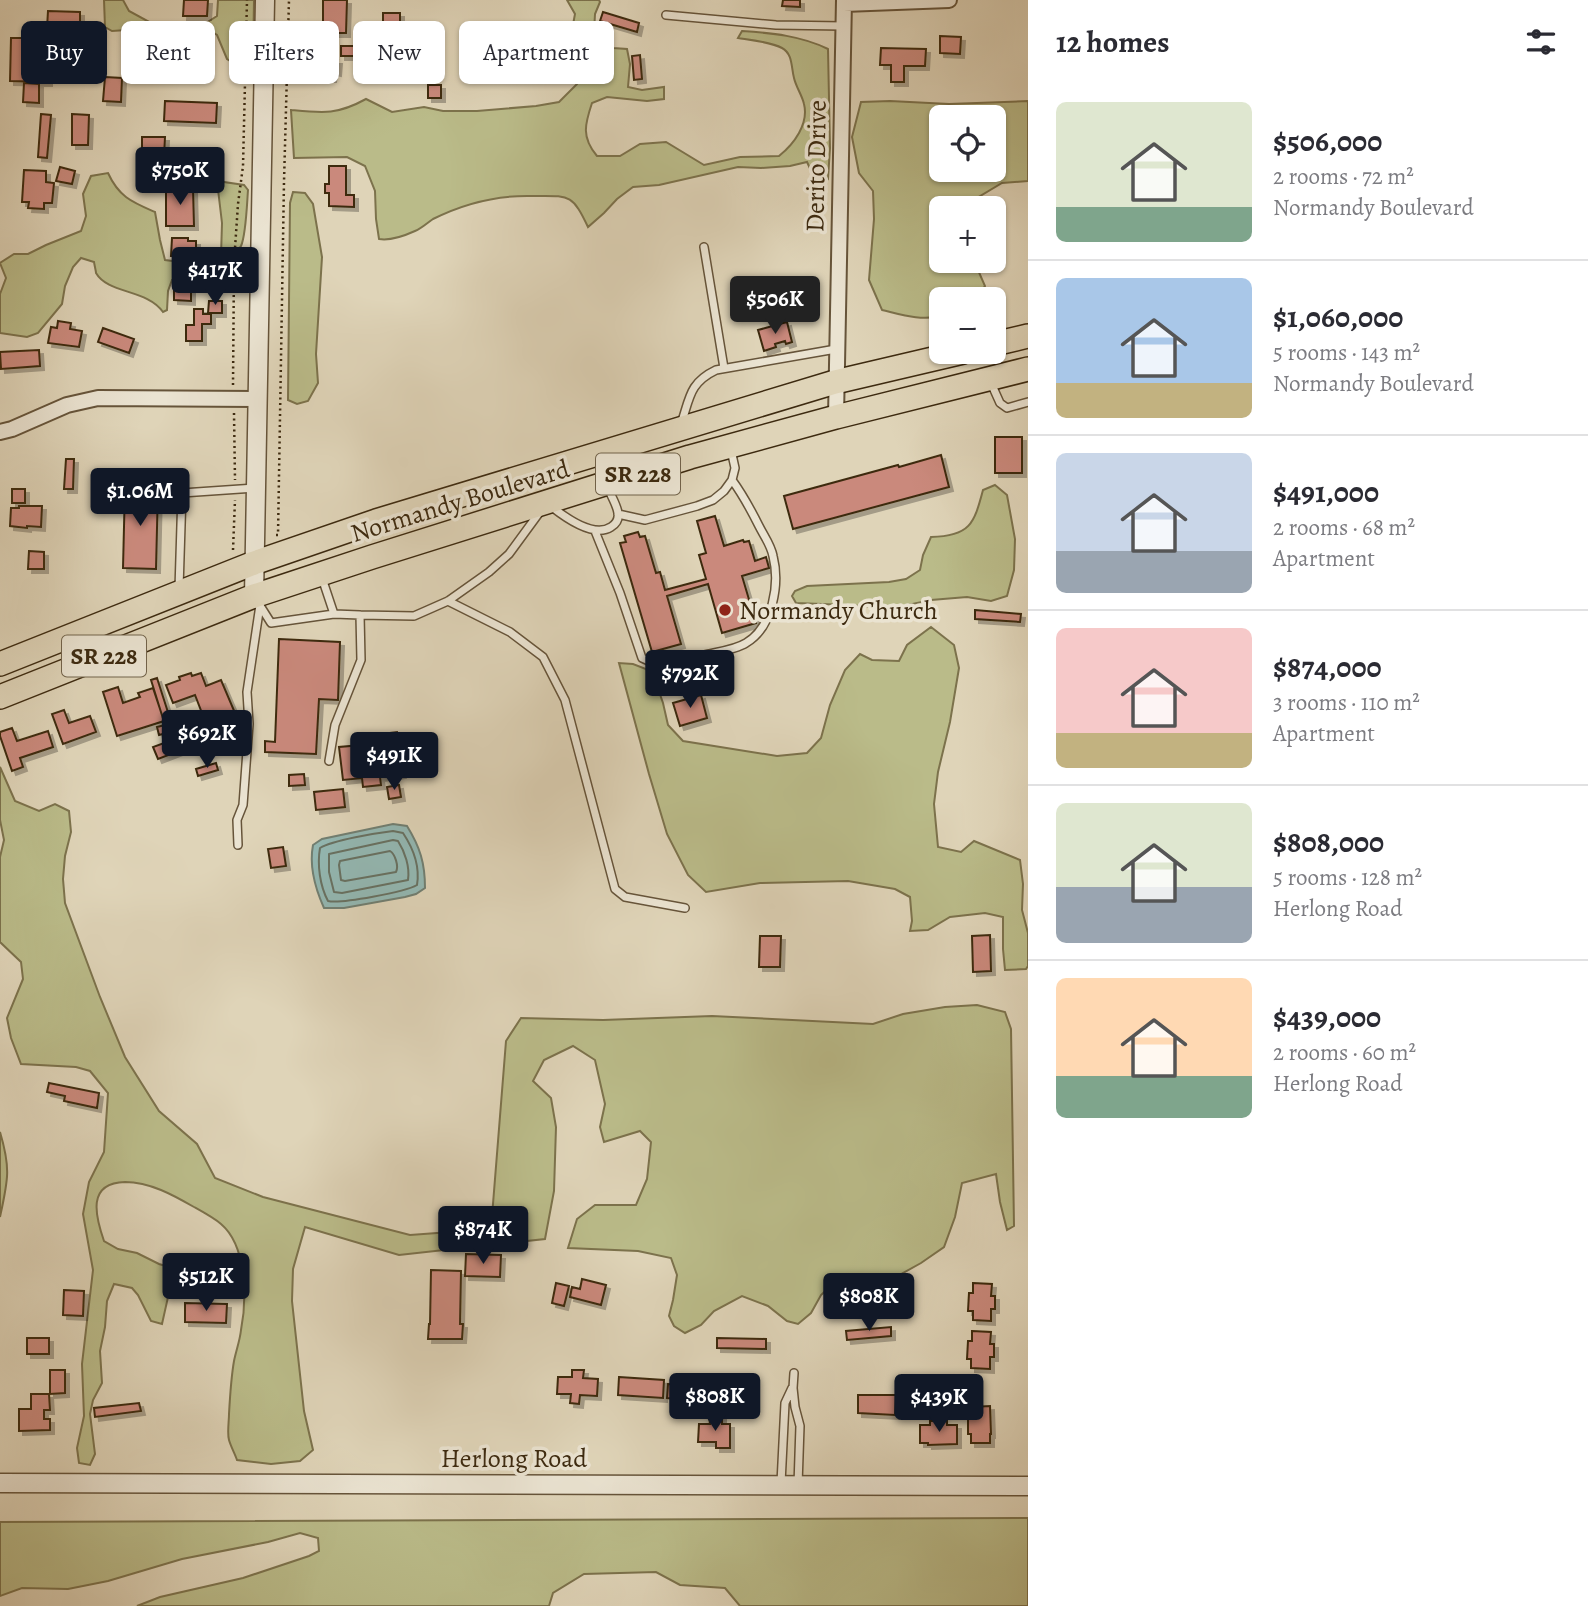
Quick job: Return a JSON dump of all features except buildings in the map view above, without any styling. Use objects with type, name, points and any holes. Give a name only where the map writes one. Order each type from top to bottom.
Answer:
[{"type":"main road","points":[[1006,342],[1028,337]]},
{"type":"main road","name":"Normandy Boulevard","points":[[0,664],[254,563],[376,521],[835,382],[929,360]]},
{"type":"main road","name":"Normandy Boulevard","points":[[0,697],[257,601],[321,574],[730,446],[1028,369]]},
{"type":"main road","points":[[536,473],[547,502]]},
{"type":"street","points":[[257,601],[254,563],[265,0]]},
{"type":"street","points":[[844,2],[949,0]]},
{"type":"street","name":"Derito Drive","points":[[836,417],[844,2]]},
{"type":"street","points":[[0,432],[67,405],[99,398],[257,399]]},
{"type":"street","name":"Herlong Road","points":[[0,1483],[1028,1486]]},
{"type":"lane","points":[[666,15],[776,25],[844,26]]},
{"type":"lane","points":[[705,247],[724,368]]},
{"type":"lane","points":[[680,428],[693,388],[704,376],[724,368],[836,349]]},
{"type":"lane","points":[[989,379],[1000,403],[1007,408],[1028,402]]},
{"type":"lane","points":[[618,514],[645,520],[713,499],[724,491],[732,480],[735,468],[730,446]]},
{"type":"lane","points":[[596,531],[642,658],[654,664],[672,664],[745,644],[761,631],[769,618],[776,578],[768,543],[746,499],[732,480]]},
{"type":"lane","points":[[257,601],[271,623],[334,614],[414,616],[448,601],[509,554],[547,502],[564,516],[596,531],[614,526],[618,514],[606,484]]},
{"type":"lane","points":[[179,593],[182,493],[255,488]]},
{"type":"lane","points":[[321,574],[334,614]]},
{"type":"lane","points":[[238,845],[237,820],[243,805],[249,724],[247,692],[257,601]]},
{"type":"lane","points":[[448,601],[510,632],[543,657],[565,700],[615,888],[625,897],[685,908]]},
{"type":"lane","points":[[329,761],[335,725],[360,660],[360,615]]},
{"type":"lane","points":[[790,1485],[800,1426],[795,1407],[794,1373]]},
{"type":"lane","points":[[790,1485],[785,1403],[793,1388]]},
{"type":"path","points":[[233,550],[234,263],[243,166],[247,0]]},
{"type":"path","points":[[278,535],[289,0]]},
{"type":"green space","points":[[104,0],[123,0],[129,11],[147,21],[121,21],[121,30],[112,31],[107,28],[107,21],[105,21]]},
{"type":"green space","points":[[218,0],[254,0],[254,21],[229,21],[229,60],[217,35],[215,21],[209,21],[217,16]]},
{"type":"green space","points":[[567,0],[599,0],[595,21],[574,21],[575,14]]},
{"type":"green space","points":[[742,31],[797,38],[828,49],[828,179],[814,177],[807,162],[790,166],[738,167],[659,185],[633,187],[588,227],[573,202],[562,197],[520,196],[495,199],[457,209],[397,238],[379,239],[375,191],[365,166],[347,157],[294,158],[291,110],[330,112],[366,99],[392,112],[424,107],[443,111],[477,111],[559,102],[577,84],[614,84],[614,48],[627,49],[630,64],[628,87],[642,90],[664,87],[664,99],[647,101],[607,97],[592,103],[586,130],[588,143],[597,156],[620,156],[640,144],[666,142],[704,165],[740,157],[779,156],[799,133],[805,111],[790,57],[782,48],[772,44],[738,38]]},
{"type":"green space","points":[[1028,101],[1028,181],[1002,183],[980,196],[929,196],[929,273],[979,273],[984,287],[929,287],[929,317],[919,318],[882,310],[869,280],[874,219],[873,191],[859,173],[852,137],[861,102],[949,104]]},
{"type":"green space","points":[[108,173],[127,198],[155,212],[165,260],[214,266],[221,256],[222,223],[217,181],[244,185],[248,190],[244,234],[241,246],[233,257],[226,286],[217,293],[200,281],[172,280],[168,291],[167,310],[163,312],[147,299],[109,285],[96,273],[94,262],[81,258],[73,267],[65,286],[62,304],[38,333],[27,337],[0,333],[0,294],[6,278],[0,263],[14,254],[28,254],[81,231],[86,216],[83,194],[91,176]]},
{"type":"green space","points":[[293,192],[305,193],[313,204],[322,257],[316,354],[318,383],[308,401],[297,404],[288,400],[290,203]]},
{"type":"green space","points":[[995,485],[1007,495],[1015,539],[1014,570],[1007,596],[991,601],[967,597],[931,600],[894,608],[796,603],[792,596],[795,591],[807,586],[906,579],[920,570],[931,537],[962,531],[973,520],[983,490]]},
{"type":"green space","points":[[931,627],[954,645],[959,668],[934,804],[938,847],[961,852],[974,841],[1020,860],[1022,910],[1028,933],[1026,969],[1005,970],[1003,917],[985,913],[950,917],[928,930],[910,931],[910,897],[895,889],[848,881],[760,883],[706,892],[688,875],[667,834],[619,663],[646,669],[656,683],[668,725],[683,741],[777,756],[807,753],[821,738],[830,705],[845,670],[860,654],[872,660],[899,661],[907,645]]},
{"type":"green space","points":[[0,767],[15,801],[39,811],[55,804],[69,811],[71,832],[63,879],[65,903],[100,997],[125,1057],[159,1111],[197,1144],[215,1178],[263,1197],[410,1235],[491,1229],[506,1041],[521,1018],[603,1020],[712,1016],[873,1024],[903,1014],[977,1005],[1005,1012],[1011,1029],[1014,1226],[1007,1230],[996,1174],[962,1183],[955,1217],[944,1247],[894,1278],[869,1275],[838,1279],[821,1295],[811,1313],[798,1324],[787,1321],[768,1306],[742,1296],[714,1311],[701,1325],[685,1333],[674,1326],[669,1316],[677,1275],[671,1258],[638,1251],[568,1248],[577,1219],[595,1205],[636,1205],[647,1179],[651,1142],[640,1131],[604,1142],[600,1127],[605,1104],[595,1060],[573,1046],[544,1060],[533,1081],[551,1098],[556,1127],[554,1191],[545,1239],[399,1255],[305,1227],[293,1269],[292,1301],[304,1411],[313,1450],[300,1461],[271,1464],[237,1460],[229,1440],[231,1380],[244,1303],[240,1259],[230,1234],[208,1215],[161,1190],[125,1182],[104,1188],[99,1194],[97,1211],[104,1241],[118,1249],[137,1253],[159,1264],[186,1272],[184,1285],[168,1297],[162,1324],[151,1321],[132,1288],[114,1284],[107,1301],[100,1351],[102,1383],[93,1400],[90,1414],[95,1454],[90,1465],[79,1463],[77,1448],[84,1416],[82,1364],[93,1270],[83,1214],[89,1182],[104,1152],[108,1093],[90,1071],[76,1067],[21,1064],[11,1038],[7,1018],[23,979],[21,962],[0,942],[0,857],[4,840],[0,820]]},
{"type":"green space","points":[[0,1132],[7,1175],[0,1217]]},
{"type":"green space","points":[[1028,1518],[1028,1606],[740,1606],[725,1588],[680,1585],[656,1572],[584,1574],[553,1593],[549,1606],[137,1606],[160,1597],[243,1578],[319,1551],[318,1538],[300,1533],[182,1559],[108,1581],[68,1589],[22,1588],[0,1596],[0,1522]]},
{"type":"water","points":[[393,824],[407,826],[415,841],[423,863],[425,888],[405,897],[344,908],[324,908],[314,877],[313,845],[322,839]]},
{"type":"place","name":"Normandy Church","points":[[725,610]]}]
